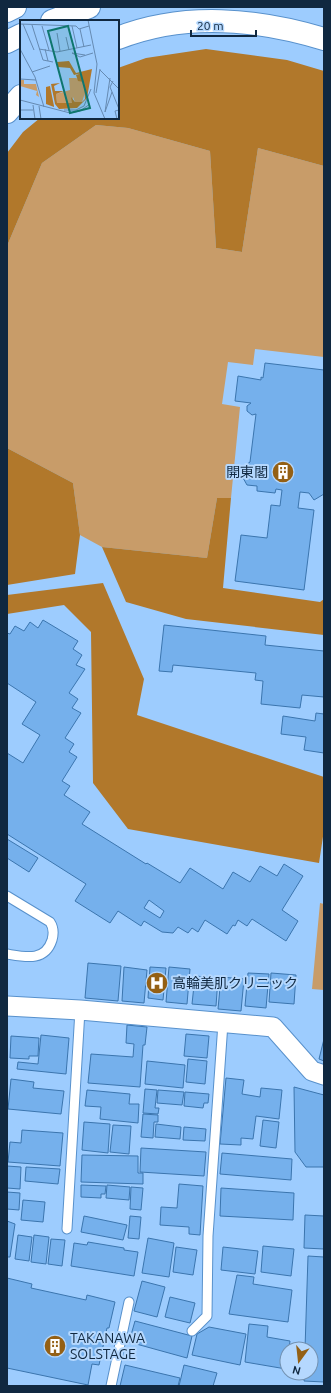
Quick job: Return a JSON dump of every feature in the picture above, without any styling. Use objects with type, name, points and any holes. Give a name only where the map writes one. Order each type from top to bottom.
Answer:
[{"type":"main road","points":[[7,11],[15,7]]},
{"type":"main road","points":[[55,20],[89,7]]},
{"type":"main road","points":[[119,38],[159,26],[189,22],[226,21],[260,24],[324,39]]},
{"type":"main road","points":[[7,42],[20,36]]},
{"type":"street","points":[[7,1006],[80,1010],[273,1027],[312,1071],[324,1075]]},
{"type":"lane","points":[[7,896],[50,922],[54,928],[51,944],[44,954],[36,956],[7,954]]},
{"type":"lane","points":[[67,1229],[80,1010]]},
{"type":"lane","points":[[192,1331],[207,1316],[208,1236],[223,1023]]},
{"type":"lane","points":[[111,1386],[129,1302]]},
{"type":"shaded area","points":[[206,49],[287,60],[324,71],[324,166],[258,148],[242,252],[216,248],[210,151],[128,128],[96,125],[42,163],[7,246],[7,153],[23,132],[39,119],[119,119],[119,68],[146,58]]},
{"type":"shaded area","points":[[96,125],[128,128],[210,151],[216,248],[242,252],[258,148],[324,166],[324,357],[255,349],[253,365],[228,362],[222,404],[240,407],[231,498],[217,498],[207,558],[102,547],[80,535],[73,483],[7,448],[7,246],[42,163]]},
{"type":"shaded area","points":[[7,448],[73,483],[80,535],[75,574],[7,585]]},
{"type":"shaded area","points":[[217,498],[231,498],[223,588],[320,602],[324,599],[324,635],[186,619],[126,602],[102,547],[207,558]]},
{"type":"shaded area","points":[[103,583],[144,679],[137,715],[324,777],[324,830],[319,863],[128,829],[93,783],[91,632],[64,605],[7,614],[7,595]]},
{"type":"shaded area","points":[[320,903],[324,904],[324,990],[312,989]]},
{"type":"building","name":"開東閣","points":[[265,363],[324,370],[324,494],[314,500],[309,493],[300,492],[298,508],[314,510],[304,590],[235,581],[241,535],[267,538],[271,505],[280,506],[282,490],[276,489],[275,493],[257,491],[257,486],[247,485],[242,476],[243,467],[250,462],[256,414],[252,415],[247,411],[247,406],[251,403],[235,401],[238,376],[261,380],[261,377],[263,378]]},
{"type":"building","points":[[43,620],[78,641],[73,649],[82,655],[76,665],[85,669],[69,693],[78,699],[72,708],[81,713],[65,738],[74,744],[69,752],[77,757],[62,781],[70,786],[64,795],[90,812],[82,824],[146,864],[147,863],[180,883],[190,868],[223,889],[233,872],[250,882],[260,866],[277,876],[284,864],[303,876],[282,910],[298,921],[286,941],[252,919],[247,926],[238,920],[235,926],[233,925],[227,934],[205,920],[198,932],[192,928],[188,933],[178,927],[173,933],[162,932],[144,921],[141,926],[118,911],[110,923],[75,901],[86,884],[7,834],[7,753],[23,763],[40,735],[22,724],[36,702],[7,683],[7,633],[10,634],[15,626],[24,631],[30,622],[38,628]],"holes":[[[149,900],[164,911],[160,918],[144,908]]]},
{"type":"building","points":[[164,625],[266,636],[265,645],[324,651],[324,697],[302,695],[300,708],[261,704],[263,681],[255,680],[256,673],[173,665],[172,672],[159,671]]},
{"type":"building","points":[[316,713],[324,714],[324,753],[304,750],[306,737],[281,734],[283,716],[315,721]]},
{"type":"building","points":[[7,839],[38,858],[29,872],[7,858]]},
{"type":"building","points":[[88,963],[121,966],[118,1001],[85,998]]},
{"type":"building","points":[[124,967],[147,970],[144,1003],[122,1001]]},
{"type":"building","name":"高輪美肌クリニック","points":[[150,967],[166,968],[163,1000],[148,998]]},
{"type":"building","points":[[169,967],[190,969],[187,1004],[166,1002]]},
{"type":"building","points":[[248,973],[269,974],[266,1008],[245,1006]]},
{"type":"building","points":[[271,973],[296,975],[294,1004],[269,1002]]},
{"type":"building","points":[[195,976],[218,978],[216,1006],[192,1004]]},
{"type":"building","points":[[221,977],[244,979],[241,1011],[218,1009]]},
{"type":"building","points":[[127,1025],[147,1027],[145,1045],[143,1045],[140,1087],[88,1083],[91,1054],[133,1057],[134,1044],[126,1043]]},
{"type":"building","points":[[186,1034],[209,1036],[207,1058],[184,1056]]},
{"type":"building","points":[[41,1035],[69,1038],[66,1074],[17,1069],[18,1062],[38,1064]]},
{"type":"building","points":[[11,1036],[39,1038],[38,1056],[29,1056],[29,1059],[10,1058]]},
{"type":"building","points":[[324,1039],[324,1061],[319,1059]]},
{"type":"building","points":[[188,1059],[207,1061],[205,1084],[186,1082]]},
{"type":"building","points":[[147,1061],[185,1065],[183,1088],[145,1084]]},
{"type":"building","points":[[226,1078],[244,1080],[242,1094],[260,1097],[261,1088],[282,1090],[279,1119],[256,1116],[253,1139],[241,1138],[241,1145],[220,1144]]},
{"type":"building","points":[[11,1079],[34,1082],[33,1088],[64,1091],[61,1114],[8,1109]]},
{"type":"building","points":[[294,1087],[324,1095],[324,1167],[306,1167],[295,1152]]},
{"type":"building","points":[[145,1089],[157,1090],[155,1108],[159,1108],[158,1114],[143,1113]]},
{"type":"building","points":[[87,1090],[130,1094],[129,1104],[139,1104],[138,1123],[100,1119],[101,1107],[85,1106]]},
{"type":"building","points":[[158,1090],[184,1092],[182,1105],[157,1103]]},
{"type":"building","points":[[185,1092],[209,1094],[208,1103],[204,1103],[203,1108],[184,1106]]},
{"type":"building","points":[[143,1114],[158,1115],[158,1122],[154,1122],[153,1138],[141,1137]]},
{"type":"building","points":[[263,1120],[279,1122],[276,1148],[260,1146]]},
{"type":"building","points":[[84,1122],[110,1124],[108,1153],[82,1150]]},
{"type":"building","points":[[156,1124],[181,1127],[180,1139],[155,1137]]},
{"type":"building","points":[[113,1125],[131,1126],[129,1154],[110,1152]]},
{"type":"building","points":[[184,1127],[206,1129],[205,1141],[183,1140]]},
{"type":"building","points":[[22,1130],[63,1133],[60,1166],[8,1162],[10,1142],[21,1143]]},
{"type":"building","points":[[141,1148],[206,1152],[204,1176],[140,1172]]},
{"type":"building","points":[[222,1153],[292,1159],[291,1180],[220,1174]]},
{"type":"building","points":[[82,1155],[138,1156],[138,1173],[143,1173],[143,1184],[81,1182]]},
{"type":"building","points":[[7,1166],[21,1167],[20,1189],[7,1188]]},
{"type":"building","points":[[26,1167],[60,1169],[58,1184],[25,1181]]},
{"type":"building","points":[[179,1184],[203,1186],[200,1235],[189,1234],[189,1227],[160,1225],[161,1207],[177,1208]]},
{"type":"building","points":[[81,1185],[106,1186],[105,1194],[101,1194],[101,1198],[81,1197]]},
{"type":"building","points":[[107,1185],[130,1187],[129,1200],[106,1198]]},
{"type":"building","points":[[131,1187],[143,1188],[141,1210],[130,1209]]},
{"type":"building","points":[[221,1188],[294,1193],[293,1220],[220,1216]]},
{"type":"building","points":[[7,1192],[20,1193],[19,1210],[7,1209]]},
{"type":"building","points":[[23,1200],[45,1202],[43,1222],[21,1220]]},
{"type":"building","points":[[305,1215],[324,1216],[324,1249],[304,1248]]},
{"type":"building","points":[[84,1216],[127,1225],[123,1240],[81,1232]]},
{"type":"building","points":[[130,1216],[141,1217],[139,1239],[128,1238]]},
{"type":"building","points":[[7,1221],[15,1224],[10,1257],[7,1257]]},
{"type":"building","points":[[18,1235],[32,1237],[29,1261],[15,1259]]},
{"type":"building","points":[[34,1235],[49,1237],[46,1264],[31,1262]]},
{"type":"building","points":[[148,1238],[174,1243],[169,1277],[142,1273]]},
{"type":"building","points":[[51,1239],[65,1240],[62,1266],[48,1264]]},
{"type":"building","points":[[88,1242],[138,1252],[134,1276],[71,1266],[74,1243],[87,1245]]},
{"type":"building","points":[[263,1246],[294,1249],[291,1276],[261,1272]]},
{"type":"building","points":[[176,1247],[197,1250],[193,1275],[173,1272]]},
{"type":"building","points":[[223,1247],[258,1251],[255,1274],[221,1270]]},
{"type":"building","points":[[308,1256],[324,1257],[324,1382],[304,1381],[319,1381],[319,1341],[305,1341]]},
{"type":"building","points":[[237,1275],[254,1277],[253,1284],[292,1290],[288,1322],[229,1314]]},
{"type":"building","name":"TAKANAWA SOLSTAGE","points":[[7,1278],[32,1284],[31,1288],[86,1300],[87,1295],[115,1302],[109,1328],[107,1328],[99,1365],[92,1364],[88,1385],[7,1368]]},
{"type":"building","points":[[142,1281],[165,1287],[157,1317],[134,1311]]},
{"type":"building","points":[[170,1297],[195,1303],[190,1323],[165,1317]]},
{"type":"building","points":[[135,1321],[192,1336],[187,1358],[129,1342]]},
{"type":"building","points":[[249,1324],[268,1326],[267,1337],[290,1341],[279,1341],[279,1368],[245,1362]]},
{"type":"building","points":[[209,1327],[246,1334],[240,1365],[192,1355],[197,1334]]},
{"type":"building","points":[[125,1365],[180,1378],[178,1386],[120,1386]]},
{"type":"building","points":[[184,1365],[217,1373],[213,1386],[179,1386]]},
{"type":"place","name":"開東閣","points":[[283,472]]},
{"type":"place","name":"高輪美肌クリニック","points":[[157,983]]},
{"type":"place","name":"TAKANAWA SOLSTAGE","points":[[55,1346]]}]
